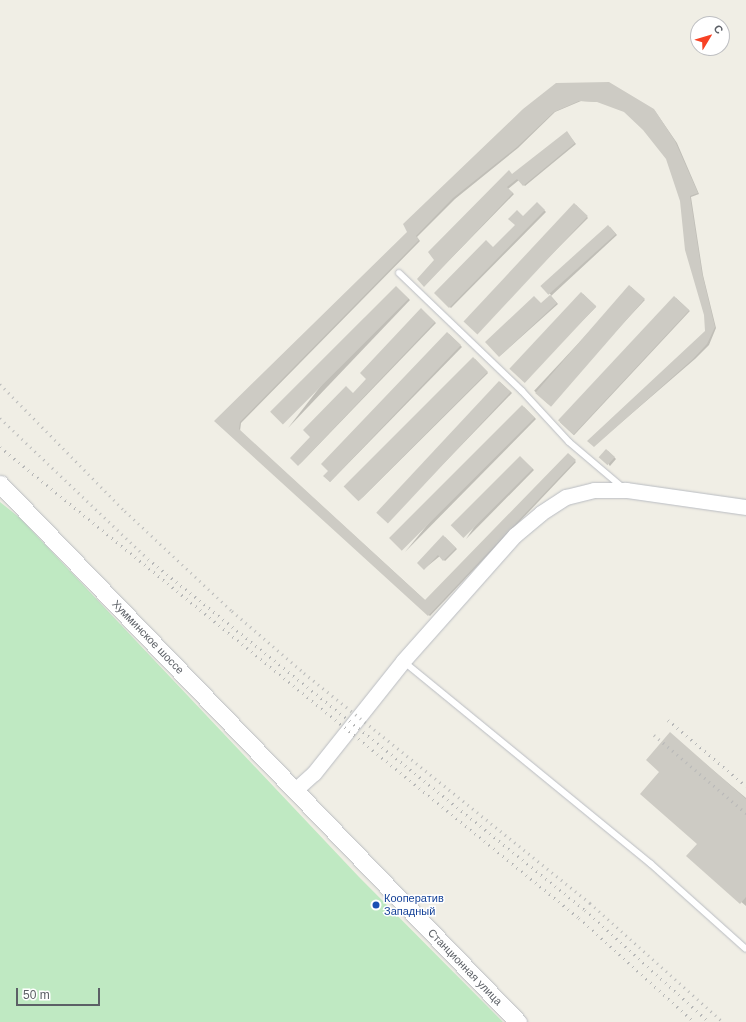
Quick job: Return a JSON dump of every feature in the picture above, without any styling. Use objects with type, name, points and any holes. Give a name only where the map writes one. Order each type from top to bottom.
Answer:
[{"type":"main road","name":"Хумминское шоссе","points":[[0,484],[295,790]]},
{"type":"main road","name":"Станционная улица","points":[[295,790],[518,1022]]},
{"type":"street","points":[[295,790],[314,773],[404,661],[515,535],[541,513],[566,497],[594,490],[626,490],[746,507]]},
{"type":"lane","points":[[399,273],[522,391],[569,442],[626,490]]},
{"type":"lane","points":[[404,661],[651,864],[746,948]]},
{"type":"green space","points":[[0,502],[20,518],[359,877],[503,1022],[0,1022]]},
{"type":"building","points":[[609,82],[654,109],[675,141],[698,193],[690,196],[702,273],[715,327],[707,344],[693,359],[594,447],[587,441],[705,331],[704,315],[685,250],[680,201],[666,159],[643,130],[624,112],[597,102],[579,101],[554,112],[517,147],[453,198],[416,236],[419,240],[240,422],[239,429],[425,600],[568,453],[576,460],[428,616],[214,421],[407,232],[403,224],[523,109],[556,83]]},
{"type":"building","points":[[567,131],[575,143],[523,186],[517,179],[507,187],[513,193],[424,287],[417,279],[434,260],[428,252],[509,170],[512,174]]},
{"type":"building","points":[[537,202],[545,210],[449,308],[434,293],[486,240],[493,247],[515,225],[508,219],[517,210],[523,216]]},
{"type":"building","points":[[574,203],[588,216],[477,334],[464,321]]},
{"type":"building","points":[[608,225],[616,234],[548,295],[540,286]]},
{"type":"building","points":[[629,285],[645,299],[551,407],[535,393]]},
{"type":"building","points":[[396,286],[409,299],[283,425],[270,412]]},
{"type":"building","points":[[581,292],[596,306],[525,383],[509,369]]},
{"type":"building","points":[[550,295],[557,303],[499,357],[485,342],[534,296],[541,303]]},
{"type":"building","points":[[674,296],[689,310],[573,435],[558,420]]},
{"type":"building","points":[[421,308],[435,322],[298,466],[290,458],[310,437],[303,430],[346,386],[353,393],[366,379],[360,373]]},
{"type":"building","points":[[447,332],[461,345],[330,482],[323,476],[328,471],[321,464]]},
{"type":"building","points":[[473,357],[488,372],[358,501],[344,486]]},
{"type":"building","points":[[499,381],[511,392],[388,524],[376,513]]},
{"type":"building","points":[[522,405],[535,418],[402,551],[389,538]]},
{"type":"building","points":[[606,449],[615,457],[608,465],[599,457]]},
{"type":"building","points":[[520,456],[533,469],[463,538],[451,525]]},
{"type":"building","points":[[443,535],[456,548],[443,561],[438,555],[424,570],[417,563]]},
{"type":"building","points":[[670,732],[746,799],[746,897],[740,904],[686,856],[697,844],[640,794],[659,772],[646,760]]},
{"type":"railway","points":[[0,384],[125,511],[232,611],[304,673],[590,903],[723,1022]]},
{"type":"railway","points":[[0,418],[148,559],[585,910],[709,1022]]},
{"type":"railway","points":[[0,447],[579,918],[694,1022]]},
{"type":"railway","points":[[668,720],[746,786]]},
{"type":"railway","points":[[654,735],[746,813]]},
{"type":"place","name":"Кооператив Западный","points":[[376,905]]}]
